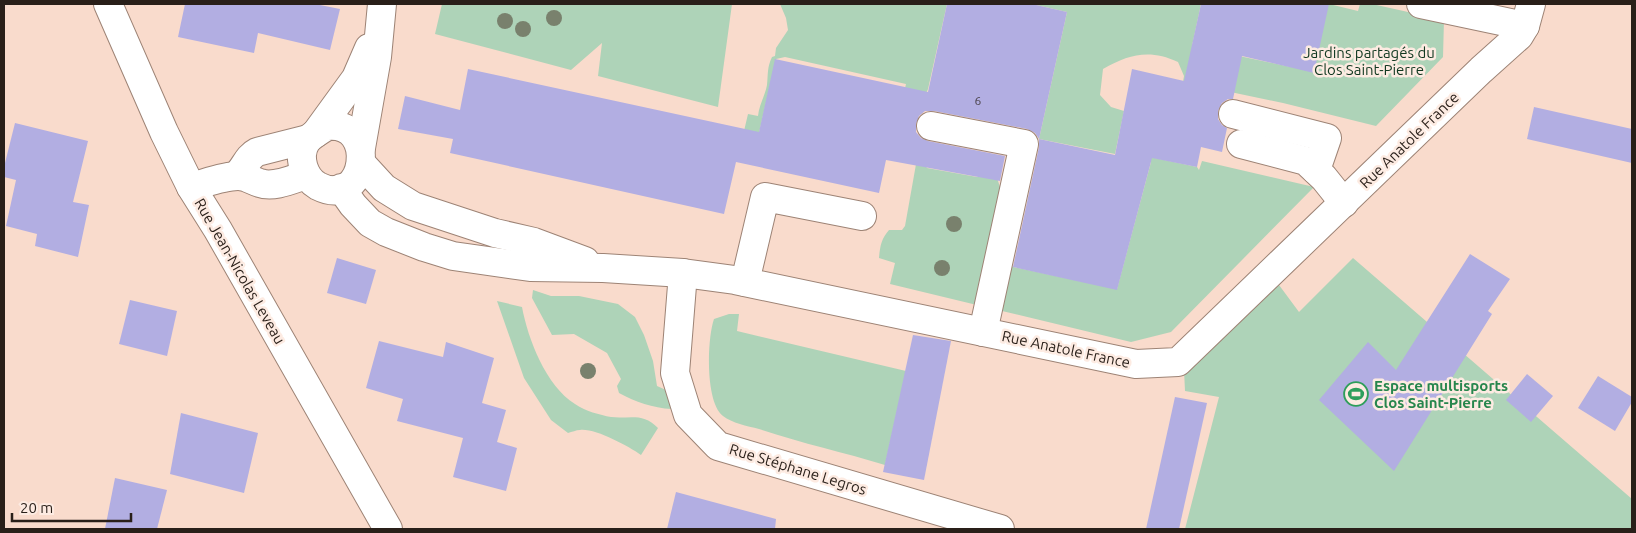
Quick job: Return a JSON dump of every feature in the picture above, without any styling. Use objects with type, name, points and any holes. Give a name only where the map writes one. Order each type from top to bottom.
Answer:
[{"type":"street","name":"Rue Jean-Nicolas Leveau","points":[[108,4],[164,132],[191,187],[218,230],[388,529]]},
{"type":"street","points":[[1421,4],[1528,15]]},
{"type":"street","points":[[381,14],[377,57],[360,169],[357,177],[351,183],[341,188],[330,190],[320,187],[306,175],[302,161],[304,146],[356,78],[381,14]]},
{"type":"street","name":"Rue Anatole France","points":[[603,268],[683,273],[745,282],[1136,364],[1178,362],[1481,70],[1519,36],[1528,15]]},
{"type":"street","points":[[1233,114],[1327,138],[1316,170]]},
{"type":"street","points":[[236,176],[243,170],[250,156],[257,152],[312,136],[327,126],[341,127],[354,136],[361,155],[384,188],[413,206],[495,233],[534,242],[603,268]]},
{"type":"street","points":[[931,126],[1024,144],[984,332]]},
{"type":"street","points":[[1241,144],[1306,161],[1324,178],[1344,203]]},
{"type":"street","points":[[191,187],[236,176],[245,176],[268,185],[306,175]]},
{"type":"street","points":[[341,188],[353,205],[370,223],[395,236],[424,247],[454,256],[530,268],[603,268]]},
{"type":"street","points":[[745,282],[765,197],[862,216]]},
{"type":"street","name":"Rue Stéphane Legros","points":[[683,273],[675,373],[688,416],[718,446],[1000,529]]},
{"type":"green space","points":[[442,4],[732,4],[718,107],[598,76],[602,43],[571,70],[435,34]]},
{"type":"green space","points":[[780,4],[947,4],[928,89],[922,103],[902,102],[906,84],[785,57],[776,59],[759,133],[744,131],[748,114],[758,116],[767,85],[770,61],[775,56],[776,48],[788,30],[786,18]]},
{"type":"green space","name":"Jardins partagés du Clos Saint-Pierre","points":[[1032,4],[1201,4],[1192,46],[1291,67],[1329,4],[1358,11],[1360,4],[1372,4],[1444,20],[1443,57],[1376,126],[1283,103],[1183,82],[1184,76],[1178,62],[1168,58],[1149,55],[1131,57],[1103,69],[1100,95],[1111,107],[1124,111],[1115,154],[1039,139],[1067,12]]},
{"type":"green space","points":[[918,153],[927,168],[977,177],[996,175],[1001,190],[981,306],[890,284],[895,263],[879,258],[881,243],[889,230],[902,230],[905,226]]},
{"type":"green space","points":[[1141,155],[1197,167],[1199,170],[1202,161],[1314,187],[1171,332],[1131,342],[1002,311],[1009,266],[1117,289],[1151,162]]},
{"type":"green space","name":"Espace multisports Clos Saint-Pierre","points":[[1353,258],[1632,499],[1632,529],[1185,529],[1219,397],[1185,391],[1184,370],[1279,285],[1299,312]]},
{"type":"green space","points":[[533,290],[551,296],[579,296],[618,304],[635,317],[644,335],[653,361],[657,386],[666,390],[672,409],[644,404],[619,393],[617,386],[621,379],[607,353],[574,334],[552,335],[532,298]]},
{"type":"green space","points":[[497,301],[522,307],[529,333],[540,361],[555,386],[565,396],[579,406],[593,412],[611,417],[642,418],[658,428],[641,455],[620,443],[594,432],[580,430],[568,433],[551,420],[524,378]]},
{"type":"green space","points":[[729,314],[739,314],[737,331],[906,371],[885,465],[740,424],[723,416],[717,409],[713,398],[710,384],[709,355],[714,319]]},
{"type":"building","points":[[185,4],[315,4],[340,9],[330,50],[258,33],[254,53],[178,37]]},
{"type":"building","points":[[947,4],[1032,4],[1067,12],[1039,139],[1035,133],[1027,129],[934,111],[925,111],[919,116],[916,132],[921,138],[1005,156],[1000,181],[886,160],[879,193],[736,162],[724,214],[450,153],[453,139],[398,129],[405,96],[460,110],[468,69],[759,132],[775,59],[928,92]]},
{"type":"building","points":[[1201,4],[1329,4],[1314,73],[1242,56],[1233,99],[1228,99],[1222,103],[1218,111],[1218,119],[1227,128],[1222,152],[1201,147],[1197,167],[1152,158],[1117,290],[1013,267],[1039,147],[1039,139],[1115,155],[1132,69],[1184,81]]},
{"type":"building","points":[[1534,107],[1632,129],[1632,163],[1527,139]]},
{"type":"building","points":[[15,123],[88,141],[73,202],[89,205],[78,257],[35,246],[37,234],[6,226],[16,180],[4,177],[4,167]]},
{"type":"building","points":[[1470,254],[1510,279],[1488,311],[1492,314],[1394,471],[1319,400],[1368,342],[1396,370]]},
{"type":"building","points":[[337,258],[376,270],[366,304],[327,293]]},
{"type":"building","points":[[130,300],[177,311],[167,356],[119,344]]},
{"type":"building","points":[[913,335],[951,341],[924,480],[883,472]]},
{"type":"building","points":[[379,341],[443,357],[446,342],[494,358],[482,403],[506,410],[497,442],[517,448],[506,491],[453,477],[463,438],[397,421],[403,399],[366,388]]},
{"type":"building","points":[[1527,374],[1553,396],[1531,422],[1506,400]]},
{"type":"building","points":[[1598,376],[1632,397],[1632,402],[1615,431],[1578,408]]},
{"type":"building","points":[[1175,397],[1207,403],[1179,529],[1146,529]]},
{"type":"building","points":[[181,413],[258,433],[244,493],[170,474]]},
{"type":"building","points":[[115,478],[167,490],[157,529],[105,529]]},
{"type":"building","points":[[676,492],[776,519],[775,529],[667,529]]},
{"type":"place","name":"Espace multisports Clos Saint-Pierre","points":[[1356,394]]}]
